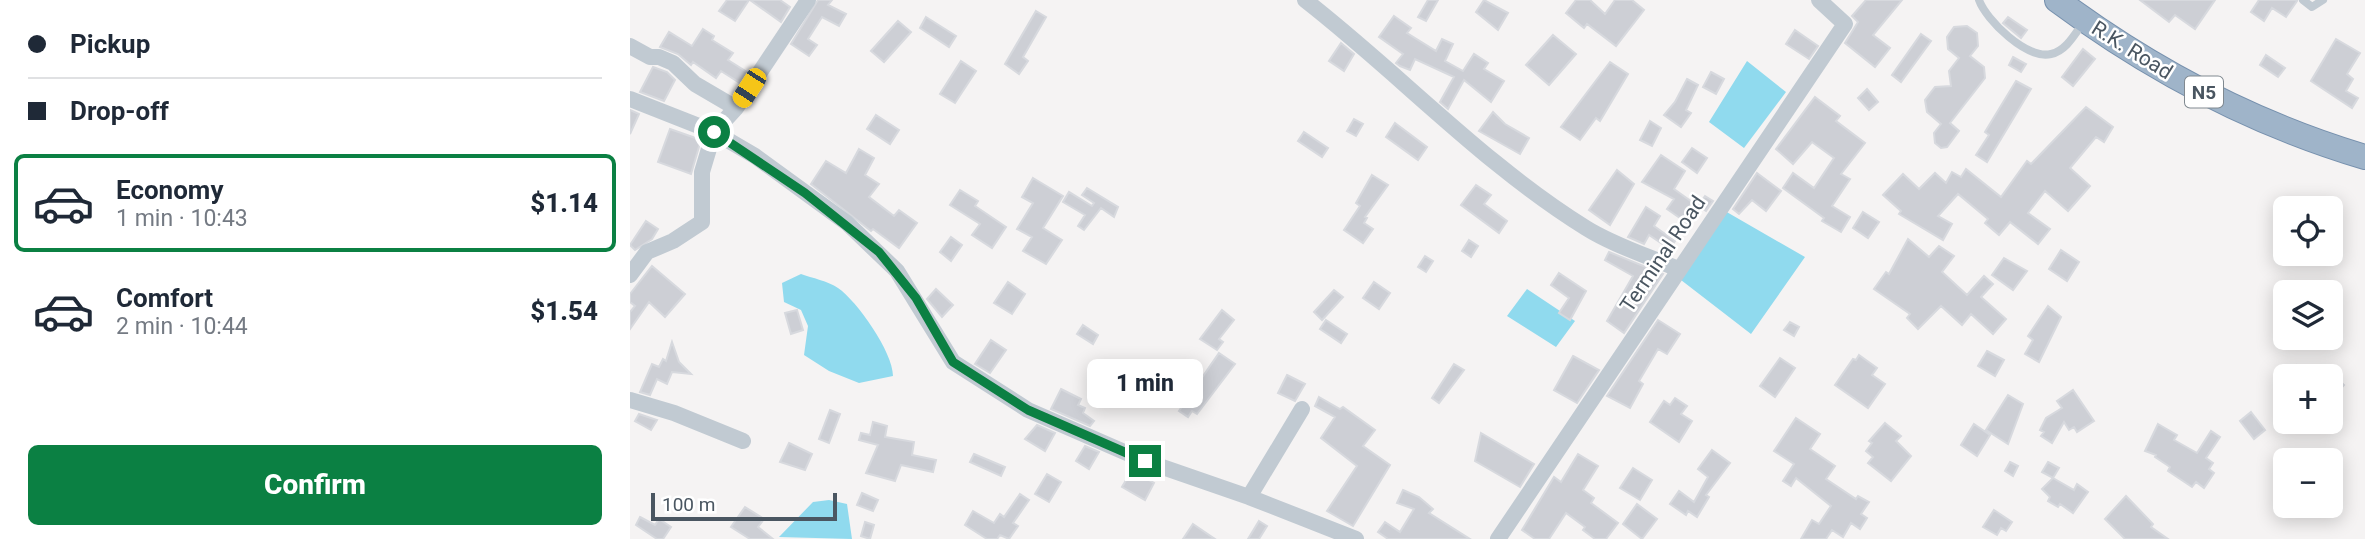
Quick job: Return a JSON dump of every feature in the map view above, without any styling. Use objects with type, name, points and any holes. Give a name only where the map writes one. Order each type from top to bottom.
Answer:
[{"type":"highway","name":"R.K. Road","points":[[2057,0],[2084,10],[2229,89],[2365,141]]},
{"type":"highway","name":"R.K. Road","points":[[2084,10],[2145,60],[2222,102],[2365,157]]},
{"type":"street","points":[[1305,0],[1513,176],[1587,229],[1678,269]]},
{"type":"street","name":"Terminal Road","points":[[1498,539],[1845,24],[1819,0]]},
{"type":"street","points":[[630,275],[647,251],[673,241],[702,222],[702,172],[714,132],[736,108],[799,3]]},
{"type":"street","points":[[630,46],[650,57],[659,57],[673,63],[695,84],[736,108]]},
{"type":"street","points":[[630,99],[714,132],[805,193],[879,252],[916,298],[953,362],[1028,410],[1145,461],[1249,497],[1356,539]]},
{"type":"street","points":[[630,400],[674,412],[743,441]]},
{"type":"street","points":[[1249,497],[1302,409]]},
{"type":"lane","points":[[1979,0],[1987,18],[2025,48],[2038,54],[2051,54],[2063,49],[2084,10]]},
{"type":"lane","points":[[2303,0],[2312,8],[2322,0]]},
{"type":"water","points":[[1747,61],[1786,92],[1744,148],[1709,122]]},
{"type":"water","points":[[1725,211],[1805,257],[1751,334],[1681,280]]},
{"type":"water","points":[[801,274],[834,286],[855,304],[881,341],[893,376],[859,383],[829,371],[804,355],[808,326],[801,310],[784,302],[782,283]]},
{"type":"water","points":[[1527,289],[1575,321],[1556,347],[1507,316]]},
{"type":"water","points":[[829,500],[847,504],[852,539],[779,537],[813,502]]},
{"type":"building","points":[[727,0],[749,0],[735,21],[719,11]]},
{"type":"building","points":[[750,0],[780,0],[790,7],[781,22]]},
{"type":"building","points":[[818,0],[832,0],[828,5],[846,14],[839,26],[822,17],[808,39],[817,45],[809,56],[791,44]]},
{"type":"building","points":[[1428,0],[1438,0],[1426,21],[1418,17]]},
{"type":"building","points":[[1484,0],[1508,13],[1498,30],[1476,12]]},
{"type":"building","points":[[1576,0],[1590,0],[1605,14],[1615,0],[1632,0],[1644,10],[1616,46],[1587,24],[1584,28],[1566,13]]},
{"type":"building","points":[[1866,0],[1902,0],[1873,35],[1890,48],[1875,67],[1845,43],[1858,22],[1852,16]]},
{"type":"building","points":[[2140,0],[2215,0],[2195,29],[2175,15],[2169,22]]},
{"type":"building","points":[[2259,0],[2297,1],[2286,17],[2272,8],[2264,21],[2251,12]]},
{"type":"building","points":[[1036,11],[1046,17],[1023,57],[1028,61],[1019,74],[1005,64]]},
{"type":"building","points":[[1394,16],[1411,28],[1407,33],[1436,51],[1442,39],[1453,44],[1445,61],[1463,71],[1474,54],[1488,63],[1484,69],[1504,81],[1491,102],[1464,80],[1448,109],[1440,102],[1454,77],[1415,59],[1410,70],[1396,63],[1403,54],[1379,37]]},
{"type":"building","points":[[926,17],[956,36],[949,47],[920,28]]},
{"type":"building","points":[[2008,17],[2027,30],[2021,38],[2003,23]]},
{"type":"building","points":[[898,21],[911,32],[884,62],[871,51]]},
{"type":"building","points":[[1967,26],[1977,33],[1978,46],[1970,56],[1984,67],[1985,78],[1950,123],[1959,131],[1947,147],[1941,148],[1935,143],[1934,133],[1941,124],[1927,112],[1925,100],[1935,87],[1951,86],[1949,71],[1959,58],[1948,49],[1947,37],[1954,27]]},
{"type":"building","points":[[703,29],[714,36],[712,40],[733,53],[728,60],[747,72],[740,83],[721,71],[716,78],[693,62],[691,65],[678,54],[660,47],[669,32],[692,46]]},
{"type":"building","points":[[1795,30],[1818,46],[1809,59],[1786,44]]},
{"type":"building","points":[[1921,34],[1931,41],[1901,82],[1892,75]]},
{"type":"building","points":[[1553,35],[1576,54],[1549,85],[1526,65]]},
{"type":"building","points":[[2336,39],[2360,53],[2347,74],[2353,79],[2346,91],[2358,98],[2352,108],[2311,81]]},
{"type":"building","points":[[1341,43],[1354,54],[1344,71],[1329,61]]},
{"type":"building","points":[[2083,49],[2095,59],[2073,86],[2062,77]]},
{"type":"building","points":[[2266,55],[2285,68],[2278,77],[2260,65]]},
{"type":"building","points":[[2013,57],[2026,64],[2021,72],[2009,65]]},
{"type":"building","points":[[961,61],[976,71],[955,103],[940,94]]},
{"type":"building","points":[[1610,62],[1628,74],[1600,121],[1596,118],[1580,140],[1561,127]]},
{"type":"building","points":[[653,67],[667,72],[675,80],[664,101],[640,92]]},
{"type":"building","points":[[1711,72],[1724,79],[1716,94],[1703,87]]},
{"type":"building","points":[[1687,79],[1698,85],[1686,110],[1691,113],[1681,127],[1664,115],[1675,102]]},
{"type":"building","points":[[2016,81],[2031,89],[1987,162],[1976,155],[1989,135],[1985,132]]},
{"type":"building","points":[[1867,89],[1878,102],[1869,110],[1858,98]]},
{"type":"building","points":[[1815,97],[1840,116],[1836,121],[1865,143],[1841,174],[1850,179],[1832,206],[1850,217],[1841,232],[1822,221],[1824,218],[1783,188],[1793,173],[1814,188],[1834,158],[1812,142],[1793,164],[1776,149]]},
{"type":"building","points":[[2086,107],[2113,127],[2104,142],[2096,137],[2070,168],[2090,186],[2068,211],[2045,191],[2028,213],[2050,229],[2038,244],[2010,222],[1999,235],[1985,223],[1988,219],[1958,194],[1938,216],[1952,224],[1943,240],[1899,214],[1901,211],[1883,195],[1903,174],[1919,189],[1935,173],[1946,183],[1952,172],[1961,177],[1966,169],[2001,197],[2027,161],[2031,164]]},
{"type":"building","points":[[630,110],[639,114],[630,134]]},
{"type":"building","points":[[1493,112],[1505,124],[1529,138],[1520,154],[1479,131]]},
{"type":"building","points":[[876,115],[899,130],[890,144],[867,129]]},
{"type":"building","points":[[1354,119],[1363,124],[1356,136],[1347,131]]},
{"type":"building","points":[[1650,121],[1661,128],[1652,146],[1640,140]]},
{"type":"building","points":[[1395,123],[1427,147],[1418,160],[1386,137]]},
{"type":"building","points":[[670,129],[701,140],[691,174],[658,162]]},
{"type":"building","points":[[1304,132],[1328,148],[1322,157],[1298,141]]},
{"type":"building","points":[[1692,148],[1707,158],[1697,173],[1682,162]]},
{"type":"building","points":[[859,149],[874,158],[865,175],[879,184],[869,197],[894,216],[899,210],[917,223],[899,248],[873,229],[871,231],[811,184],[826,161],[846,173]]},
{"type":"building","points":[[1661,155],[1685,171],[1674,189],[1699,207],[1687,223],[1667,209],[1674,199],[1642,182]]},
{"type":"building","points":[[1617,170],[1634,184],[1610,225],[1589,210]]},
{"type":"building","points":[[1757,173],[1781,191],[1766,211],[1752,200],[1739,214],[1733,209]]},
{"type":"building","points":[[1372,175],[1388,185],[1365,217],[1367,218],[1364,223],[1373,229],[1363,243],[1344,230],[1360,206],[1356,203]]},
{"type":"building","points":[[1033,178],[1063,196],[1043,228],[1062,240],[1046,264],[1023,251],[1032,237],[1017,229],[1033,203],[1022,197]]},
{"type":"building","points":[[1476,185],[1491,195],[1484,204],[1507,221],[1499,233],[1461,205]]},
{"type":"building","points":[[1087,188],[1118,207],[1114,217],[1101,208],[1084,230],[1078,226],[1085,215],[1063,202],[1069,192],[1092,206],[1094,203],[1082,195]]},
{"type":"building","points":[[960,190],[978,201],[975,206],[1006,227],[992,248],[972,235],[980,224],[950,205]]},
{"type":"building","points":[[1705,196],[1713,201],[1706,211],[1698,206]]},
{"type":"building","points":[[1646,207],[1660,216],[1654,226],[1675,241],[1670,249],[1649,235],[1644,244],[1628,237]]},
{"type":"building","points":[[1863,212],[1879,222],[1868,238],[1853,228]]},
{"type":"building","points":[[646,221],[658,229],[652,239],[635,250],[630,245]]},
{"type":"building","points":[[951,237],[962,245],[951,261],[940,252]]},
{"type":"building","points":[[1908,239],[1929,257],[1939,246],[1954,256],[1942,272],[1967,295],[1984,276],[1993,284],[1981,297],[2006,319],[1993,334],[1971,314],[1962,325],[1941,306],[1918,329],[1907,318],[1910,314],[1874,289],[1886,272],[1889,274]]},
{"type":"building","points":[[1469,240],[1478,246],[1471,257],[1462,251]]},
{"type":"building","points":[[2061,250],[2079,262],[2067,281],[2049,269]]},
{"type":"building","points":[[1609,252],[1663,274],[1624,333],[1607,321],[1633,276],[1605,260]]},
{"type":"building","points":[[1425,256],[1433,261],[1426,272],[1418,267]]},
{"type":"building","points":[[2004,258],[2027,271],[2013,290],[1992,275]]},
{"type":"building","points":[[652,266],[685,294],[665,317],[649,302],[630,329],[630,312],[635,306],[630,302],[630,294]]},
{"type":"building","points":[[1559,273],[1586,291],[1570,320],[1559,313],[1569,298],[1551,285]]},
{"type":"building","points":[[1008,282],[1025,294],[1012,314],[994,303]]},
{"type":"building","points":[[1374,282],[1390,293],[1379,309],[1363,298]]},
{"type":"building","points":[[936,289],[953,305],[942,317],[927,299]]},
{"type":"building","points":[[1334,290],[1343,297],[1322,320],[1314,312]]},
{"type":"building","points":[[2048,306],[2061,317],[2039,362],[2025,354],[2033,340],[2028,336]]},
{"type":"building","points":[[797,310],[803,330],[791,334],[785,313]]},
{"type":"building","points":[[1222,310],[1234,320],[1219,339],[1223,342],[1217,350],[1200,339]]},
{"type":"building","points":[[1326,320],[1347,334],[1341,343],[1320,329]]},
{"type":"building","points":[[1658,320],[1680,334],[1667,354],[1658,349],[1639,381],[1643,384],[1630,408],[1607,396]]},
{"type":"building","points":[[1790,322],[1799,327],[1794,336],[1784,330]]},
{"type":"building","points":[[1083,325],[1098,335],[1093,344],[1077,334]]},
{"type":"building","points":[[991,340],[1006,350],[990,373],[975,364]]},
{"type":"building","points":[[672,342],[679,362],[691,374],[672,372],[667,384],[657,379],[650,395],[640,392],[652,364],[659,367],[663,359],[666,361]]},
{"type":"building","points":[[1987,351],[2004,360],[1995,376],[1978,366]]},
{"type":"building","points":[[1219,353],[1235,364],[1197,414],[1192,411],[1188,417],[1179,411]]},
{"type":"building","points":[[1859,355],[1877,368],[1872,375],[1885,384],[1868,408],[1835,385],[1853,359],[1856,360]]},
{"type":"building","points":[[1573,356],[1599,370],[1577,403],[1554,390]]},
{"type":"building","points":[[1780,358],[1795,368],[1775,397],[1760,386]]},
{"type":"building","points":[[1454,364],[1464,370],[1439,403],[1432,398]]},
{"type":"building","points":[[1287,375],[1305,384],[1295,401],[1278,393]]},
{"type":"building","points":[[1061,389],[1081,399],[1078,405],[1085,408],[1083,413],[1094,421],[1090,426],[1051,409]]},
{"type":"building","points":[[2073,390],[2094,421],[2077,432],[2074,427],[2069,430],[2064,422],[2052,443],[2041,436],[2044,432],[2040,430],[2046,418],[2062,408],[2057,401]]},
{"type":"building","points":[[2008,395],[2023,404],[2008,444],[1986,430]]},
{"type":"building","points":[[1319,397],[1340,409],[1343,407],[1375,430],[1363,446],[1390,465],[1353,526],[1327,511],[1357,466],[1321,438],[1335,417],[1315,406]]},
{"type":"building","points":[[1675,398],[1687,406],[1681,414],[1692,421],[1679,442],[1650,422],[1664,401],[1670,405]]},
{"type":"building","points":[[830,410],[840,414],[829,443],[819,439]]},
{"type":"building","points":[[2251,412],[2265,430],[2254,439],[2240,421]]},
{"type":"building","points":[[639,414],[657,420],[651,430],[635,421]]},
{"type":"building","points":[[1796,418],[1820,434],[1810,449],[1835,466],[1826,479],[1856,499],[1858,496],[1869,502],[1861,514],[1867,518],[1860,529],[1851,523],[1843,537],[1832,530],[1826,539],[1801,539],[1812,520],[1819,524],[1831,506],[1796,478],[1791,486],[1783,481],[1794,464],[1774,451]]},
{"type":"building","points":[[873,422],[887,426],[885,437],[914,442],[912,455],[936,460],[933,472],[901,465],[895,481],[866,473],[878,445],[859,440],[861,433],[870,435]]},
{"type":"building","points":[[1885,423],[1901,436],[1896,441],[1911,456],[1891,481],[1868,463],[1873,457],[1866,451],[1872,443],[1869,441]]},
{"type":"building","points":[[1974,424],[1990,435],[1977,456],[1961,445]]},
{"type":"building","points":[[2158,424],[2177,435],[2174,440],[2197,453],[2211,431],[2220,437],[2206,458],[2213,463],[2209,469],[2214,473],[2204,488],[2196,482],[2192,487],[2168,471],[2170,467],[2155,457],[2156,455],[2145,451]]},
{"type":"building","points":[[1037,425],[1055,433],[1045,451],[1025,439]]},
{"type":"building","points":[[1481,433],[1534,464],[1520,487],[1475,461]]},
{"type":"building","points":[[789,443],[812,454],[805,470],[780,462]]},
{"type":"building","points":[[1085,446],[1099,452],[1089,469],[1076,461]]},
{"type":"building","points":[[1712,450],[1730,463],[1706,495],[1709,497],[1697,517],[1688,511],[1686,515],[1670,504],[1679,491],[1694,502],[1708,477],[1698,469]]},
{"type":"building","points":[[974,454],[1005,467],[1001,476],[970,462]]},
{"type":"building","points":[[1578,454],[1598,466],[1583,490],[1594,498],[1591,503],[1618,523],[1606,539],[1595,539],[1583,530],[1585,527],[1566,513],[1549,539],[1535,539],[1522,530],[1554,477],[1561,482]]},
{"type":"building","points":[[2010,462],[2018,466],[2013,476],[2005,471]]},
{"type":"building","points":[[2048,462],[2059,468],[2053,478],[2042,472]]},
{"type":"building","points":[[1633,468],[1652,480],[1640,500],[1620,488]]},
{"type":"building","points":[[1132,470],[1154,483],[1145,500],[1122,487]]},
{"type":"building","points":[[1047,474],[1061,482],[1049,502],[1035,494]]},
{"type":"building","points":[[2053,478],[2074,490],[2077,484],[2088,492],[2073,513],[2060,504],[2058,507],[2048,501],[2050,497],[2042,489]]},
{"type":"building","points":[[1403,490],[1419,497],[1433,509],[1429,513],[1470,539],[1388,539],[1378,532],[1385,522],[1400,532],[1414,509],[1397,503]]},
{"type":"building","points":[[862,493],[878,500],[873,511],[857,505]]},
{"type":"building","points":[[1020,494],[1029,500],[1013,523],[1018,526],[1009,539],[1000,535],[997,539],[987,539],[965,525],[973,511],[994,523],[1000,514],[1004,517]]},
{"type":"building","points":[[2126,496],[2153,524],[2151,527],[2168,539],[2125,539],[2105,519]]},
{"type":"building","points":[[1637,504],[1657,519],[1642,539],[1623,524]]},
{"type":"building","points":[[745,507],[764,519],[758,527],[773,539],[750,539],[731,527]]},
{"type":"building","points":[[1994,510],[2012,522],[2006,531],[2001,528],[1997,535],[1983,527]]},
{"type":"building","points":[[640,517],[655,525],[659,519],[671,527],[663,539],[657,539],[636,525]]},
{"type":"building","points":[[1259,521],[1267,526],[1259,539],[1248,539]]},
{"type":"building","points":[[865,522],[874,525],[870,539],[861,536]]},
{"type":"building","points":[[1193,524],[1215,539],[1183,539]]},
{"type":"route","points":[[714,132],[755,156],[847,223],[879,252],[897,271],[916,298],[953,362],[1028,410],[1145,461]]}]
